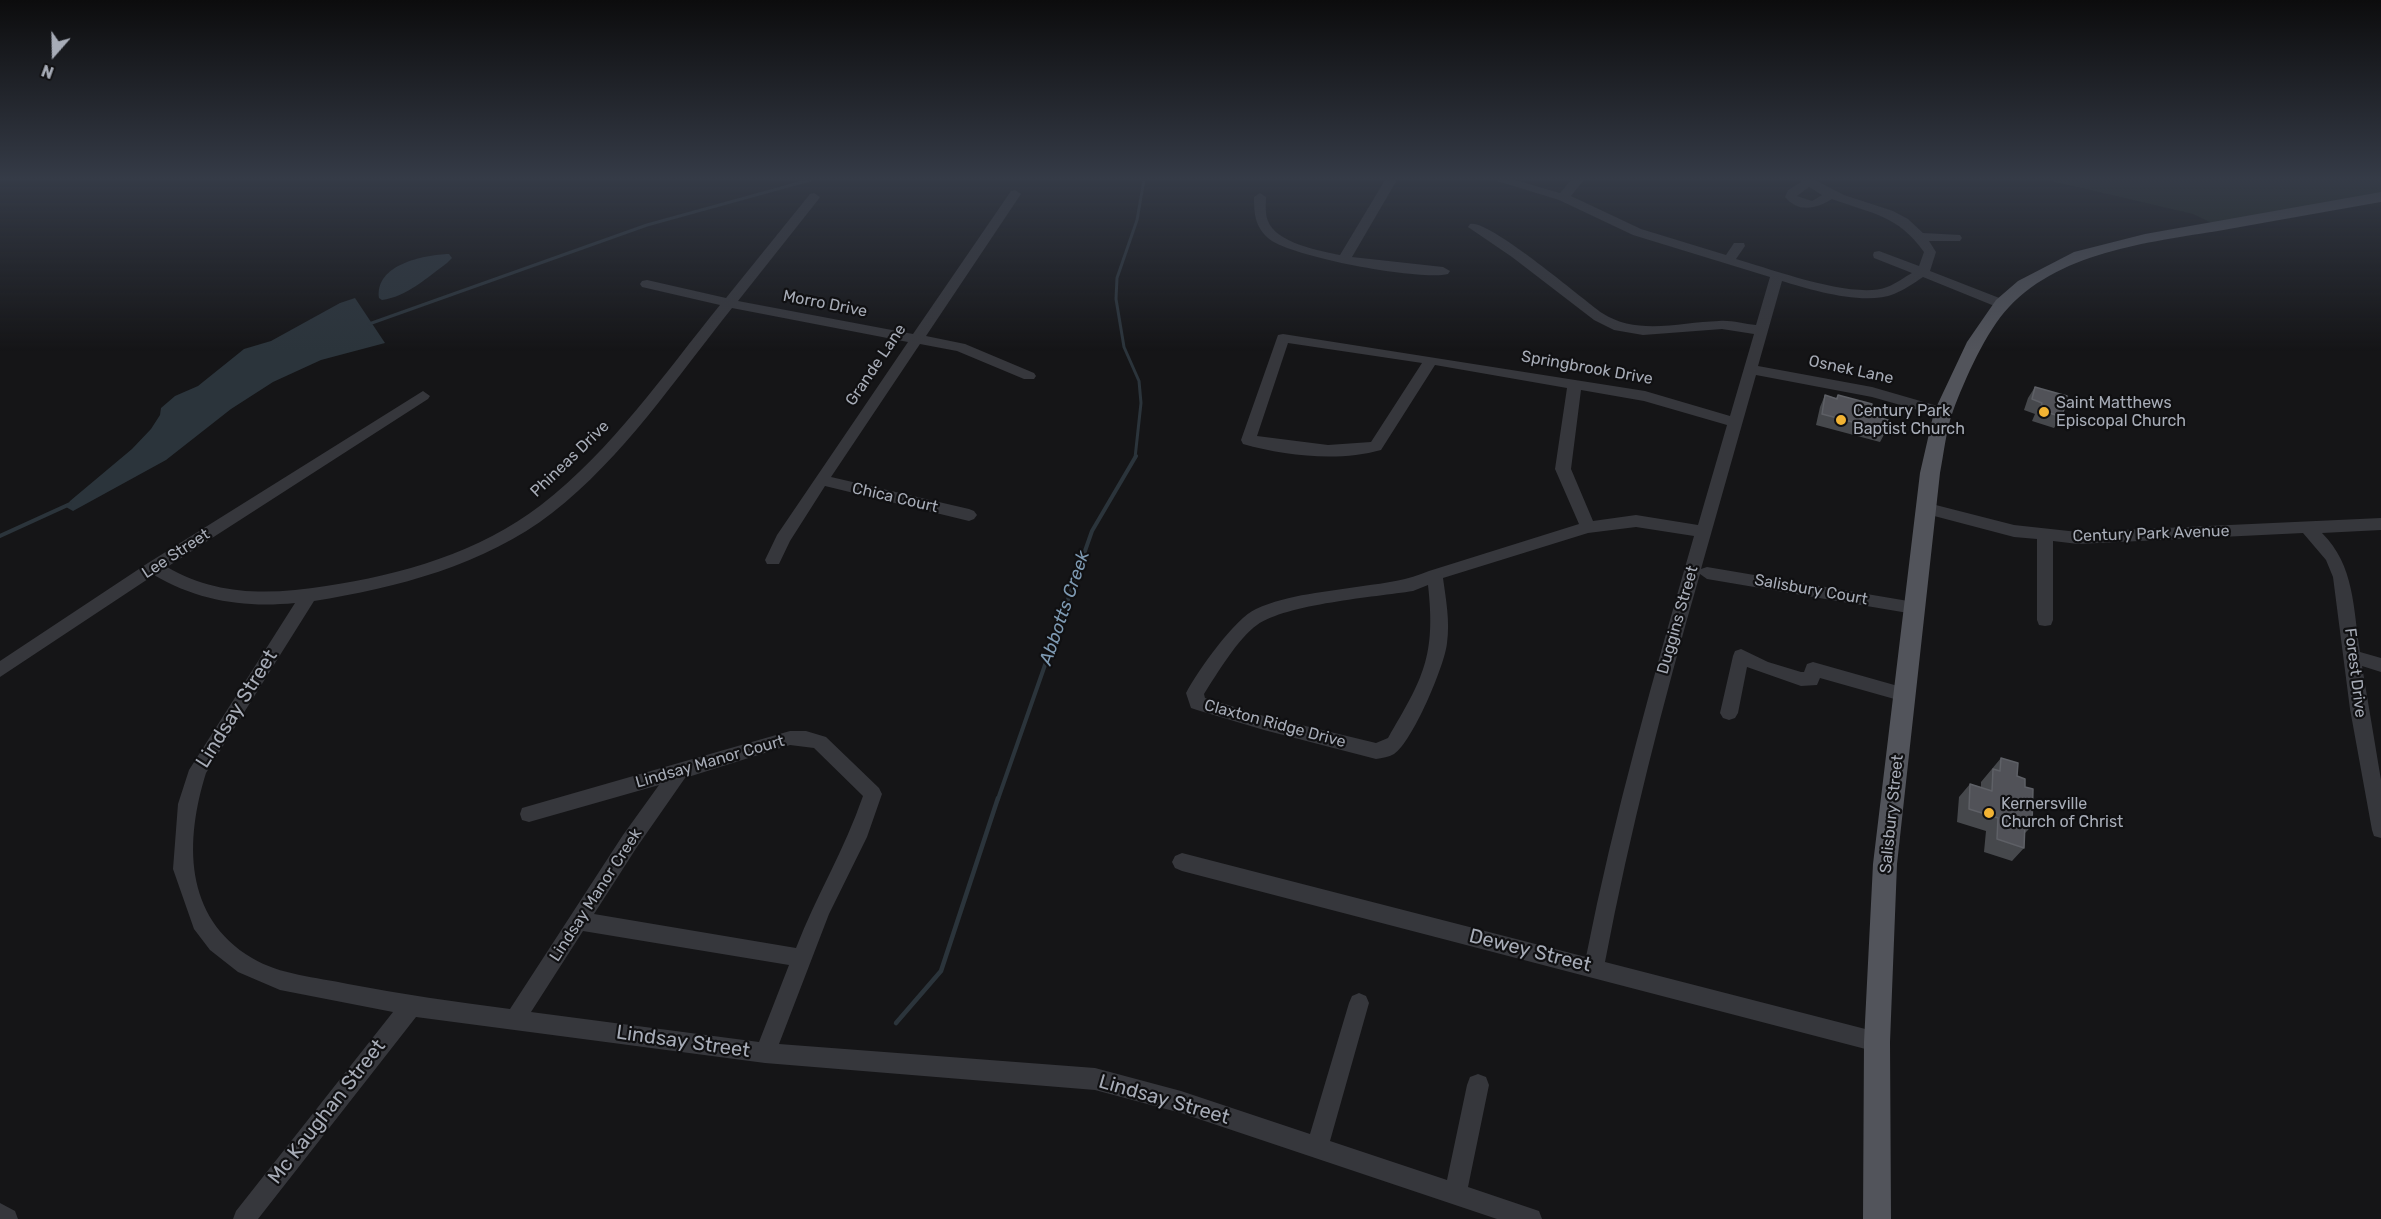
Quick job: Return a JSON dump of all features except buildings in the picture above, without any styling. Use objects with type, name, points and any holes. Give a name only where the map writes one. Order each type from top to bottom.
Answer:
[{"type":"main road","name":"Salisbury Street","points":[[1877,1219],[1877,1042],[1885,864],[1924,508],[1929,473],[1943,412],[1976,342],[2002,304],[2024,285],[2050,269],[2080,256],[2157,237]]},
{"type":"street","name":"Phineas Drive","points":[[154,567],[186,585],[203,591],[243,597],[308,596],[385,581],[448,561],[502,537],[540,514],[611,447],[782,237]]},
{"type":"street","name":"Grande Lane","points":[[773,560],[783,539],[821,480],[986,237]]},
{"type":"street","points":[[1274,237],[1297,249],[1344,259],[1443,271]]},
{"type":"street","points":[[1344,259],[1357,237]]},
{"type":"street","points":[[1489,237],[1516,254],[1599,317],[1619,327],[1643,331],[1722,325],[1760,330]]},
{"type":"street","points":[[1652,237],[1777,276],[1834,291],[1876,293],[1890,291],[1923,272],[1930,252],[1922,237],[1956,238]]},
{"type":"street","points":[[1728,261],[1739,246]]},
{"type":"street","points":[[1879,255],[2002,304]]},
{"type":"street","name":"Duggins Street","points":[[1594,968],[1608,895],[1656,698],[1777,276]]},
{"type":"street","name":"Morro Drive","points":[[647,284],[729,303],[960,347],[1029,376]]},
{"type":"street","name":"Springbrook Drive","points":[[1431,360],[1377,446],[1363,449],[1306,449],[1248,440],[1283,338],[1431,360],[1653,398],[1734,422]]},
{"type":"street","name":"Osnek Lane","points":[[1750,369],[1872,392],[1943,412]]},
{"type":"street","points":[[1575,385],[1563,469],[1588,527]]},
{"type":"street","name":"Lee Street","points":[[0,670],[154,567],[423,396]]},
{"type":"street","name":"Chica Court","points":[[821,480],[969,515]]},
{"type":"street","name":"Century Park Avenue","points":[[1924,508],[2014,531],[2045,536],[2113,538],[2381,524]]},
{"type":"street","name":"Claxton Ridge Drive","points":[[1435,575],[1440,630],[1439,647],[1423,690],[1394,743],[1387,749],[1376,751],[1263,723],[1197,703],[1195,693],[1211,668],[1248,622],[1260,614],[1299,602],[1413,585],[1435,575],[1588,527],[1636,521],[1703,532]]},
{"type":"street","name":"Forest Drive","points":[[2306,527],[2325,545],[2338,564],[2345,592],[2359,709],[2381,830]]},
{"type":"street","points":[[2045,536],[2045,620]]},
{"type":"street","name":"Salisbury Court","points":[[1707,573],[1914,608]]},
{"type":"street","name":"Lindsay Street","points":[[308,596],[198,770],[187,804],[183,869],[201,923],[217,944],[245,965],[280,980],[411,1006],[765,1053],[1095,1079],[1181,1102],[1531,1219]]},
{"type":"street","points":[[1729,713],[1741,656],[1763,667],[1801,679],[1811,680],[1813,669],[1905,694]]},
{"type":"street","points":[[2353,657],[2381,665]]},
{"type":"street","name":"Lindsay Manor Court","points":[[529,814],[790,738],[806,738],[820,742],[873,794],[858,837],[820,911],[802,958]]},
{"type":"street","name":"Lindsay Manor Creek","points":[[515,1019],[679,772]]},
{"type":"street","name":"Dewey Street","points":[[1182,862],[1877,1042]]},
{"type":"street","points":[[579,921],[802,958],[765,1053]]},
{"type":"street","points":[[1317,1148],[1359,1002]]},
{"type":"street","name":"Mc Kaughan Street","points":[[244,1219],[411,1006]]},
{"type":"street","points":[[1455,1193],[1478,1085]]},
{"type":"street","points":[[0,1214],[7,1219]]},
{"type":"shaded area","points":[[449,254],[452,258],[447,263],[416,286],[391,298],[382,300],[379,298],[380,286],[393,269],[415,259]]},
{"type":"shaded area","points":[[355,298],[385,343],[321,360],[273,382],[231,409],[166,460],[73,511],[66,507],[70,501],[132,449],[151,429],[160,415],[161,408],[175,396],[198,386],[244,349],[271,341],[340,303]]},
{"type":"waterway","points":[[369,324],[614,237]]},
{"type":"waterway","name":"Abbotts Creek","points":[[1131,237],[1117,278],[1116,299],[1124,347],[1139,381],[1141,403],[1135,458]]},
{"type":"waterway","name":"Abbotts Creek","points":[[998,799],[1092,531],[1135,458]]},
{"type":"waterway","points":[[0,536],[70,504]]},
{"type":"waterway","name":"Abbotts Creek","points":[[896,1023],[941,971],[998,798]]},
{"type":"place","name":"Saint Matthews Episcopal Church","points":[[2044,412]]},
{"type":"place","name":"Century Park Baptist Church","points":[[1841,420]]},
{"type":"place","name":"Kernersville Church of Christ","points":[[1989,813]]}]
